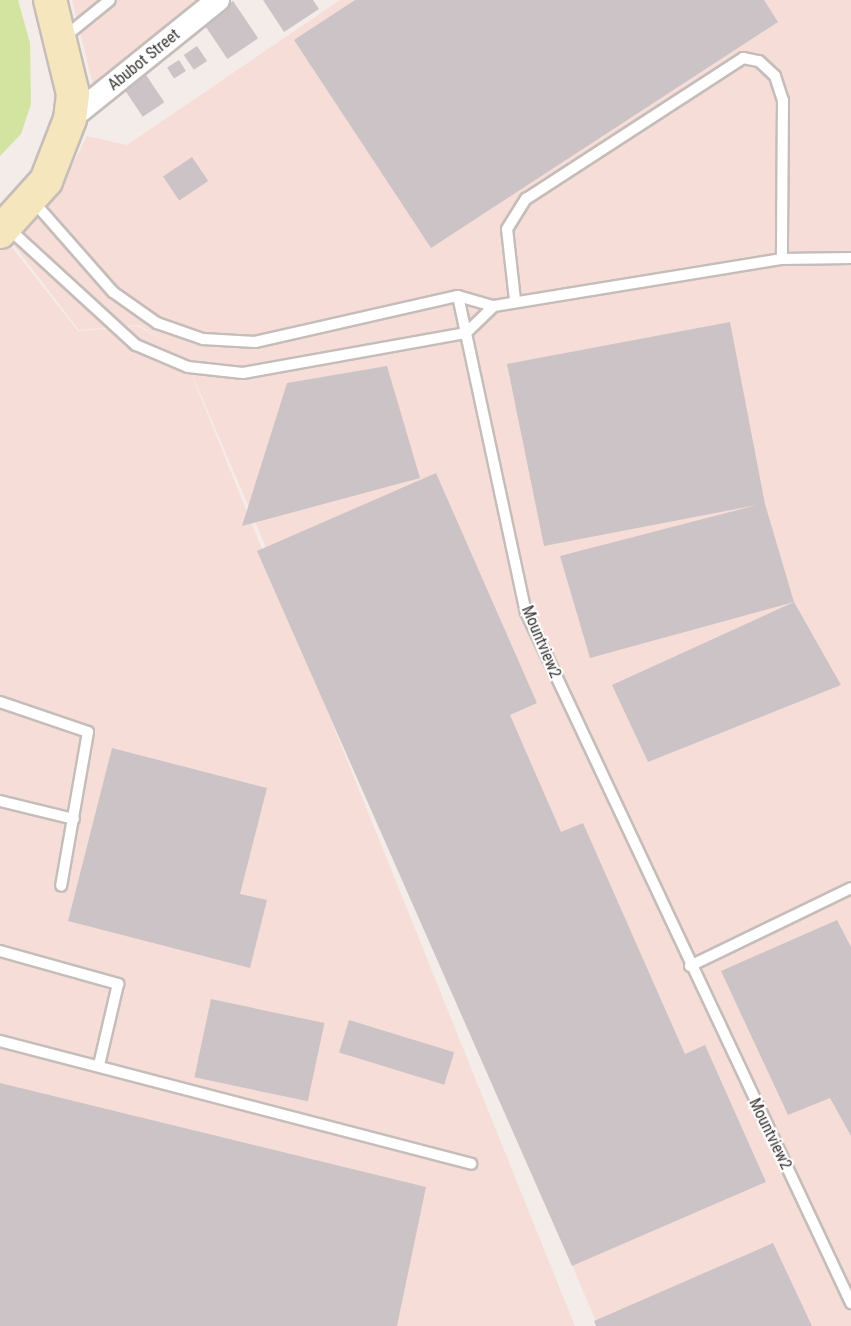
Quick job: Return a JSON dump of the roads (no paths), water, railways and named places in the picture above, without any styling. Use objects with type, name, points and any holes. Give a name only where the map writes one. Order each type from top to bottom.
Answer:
[{"type":"main road","points":[[3,229],[32,200],[62,151],[70,119],[74,94],[50,0]]},
{"type":"street","name":"Abubot Street","points":[[70,119],[218,0]]},
{"type":"lane","points":[[60,40],[110,0]]},
{"type":"lane","points":[[514,300],[507,229],[526,199],[743,58],[759,61],[775,76],[783,100],[782,259]]},
{"type":"lane","points":[[32,200],[113,292],[157,323],[203,339],[255,342],[458,296],[494,306]]},
{"type":"lane","points":[[3,229],[136,345],[188,367],[243,373],[466,333],[494,306],[514,300],[782,259],[851,258]]},
{"type":"lane","name":"Mountview2","points":[[458,296],[526,612],[690,966],[851,1303]]},
{"type":"lane","points":[[0,702],[88,732],[61,885]]},
{"type":"lane","points":[[0,801],[74,819]]},
{"type":"lane","points":[[690,966],[851,888]]},
{"type":"lane","points":[[0,951],[118,984],[99,1065]]},
{"type":"lane","points":[[0,1041],[471,1164]]}]
